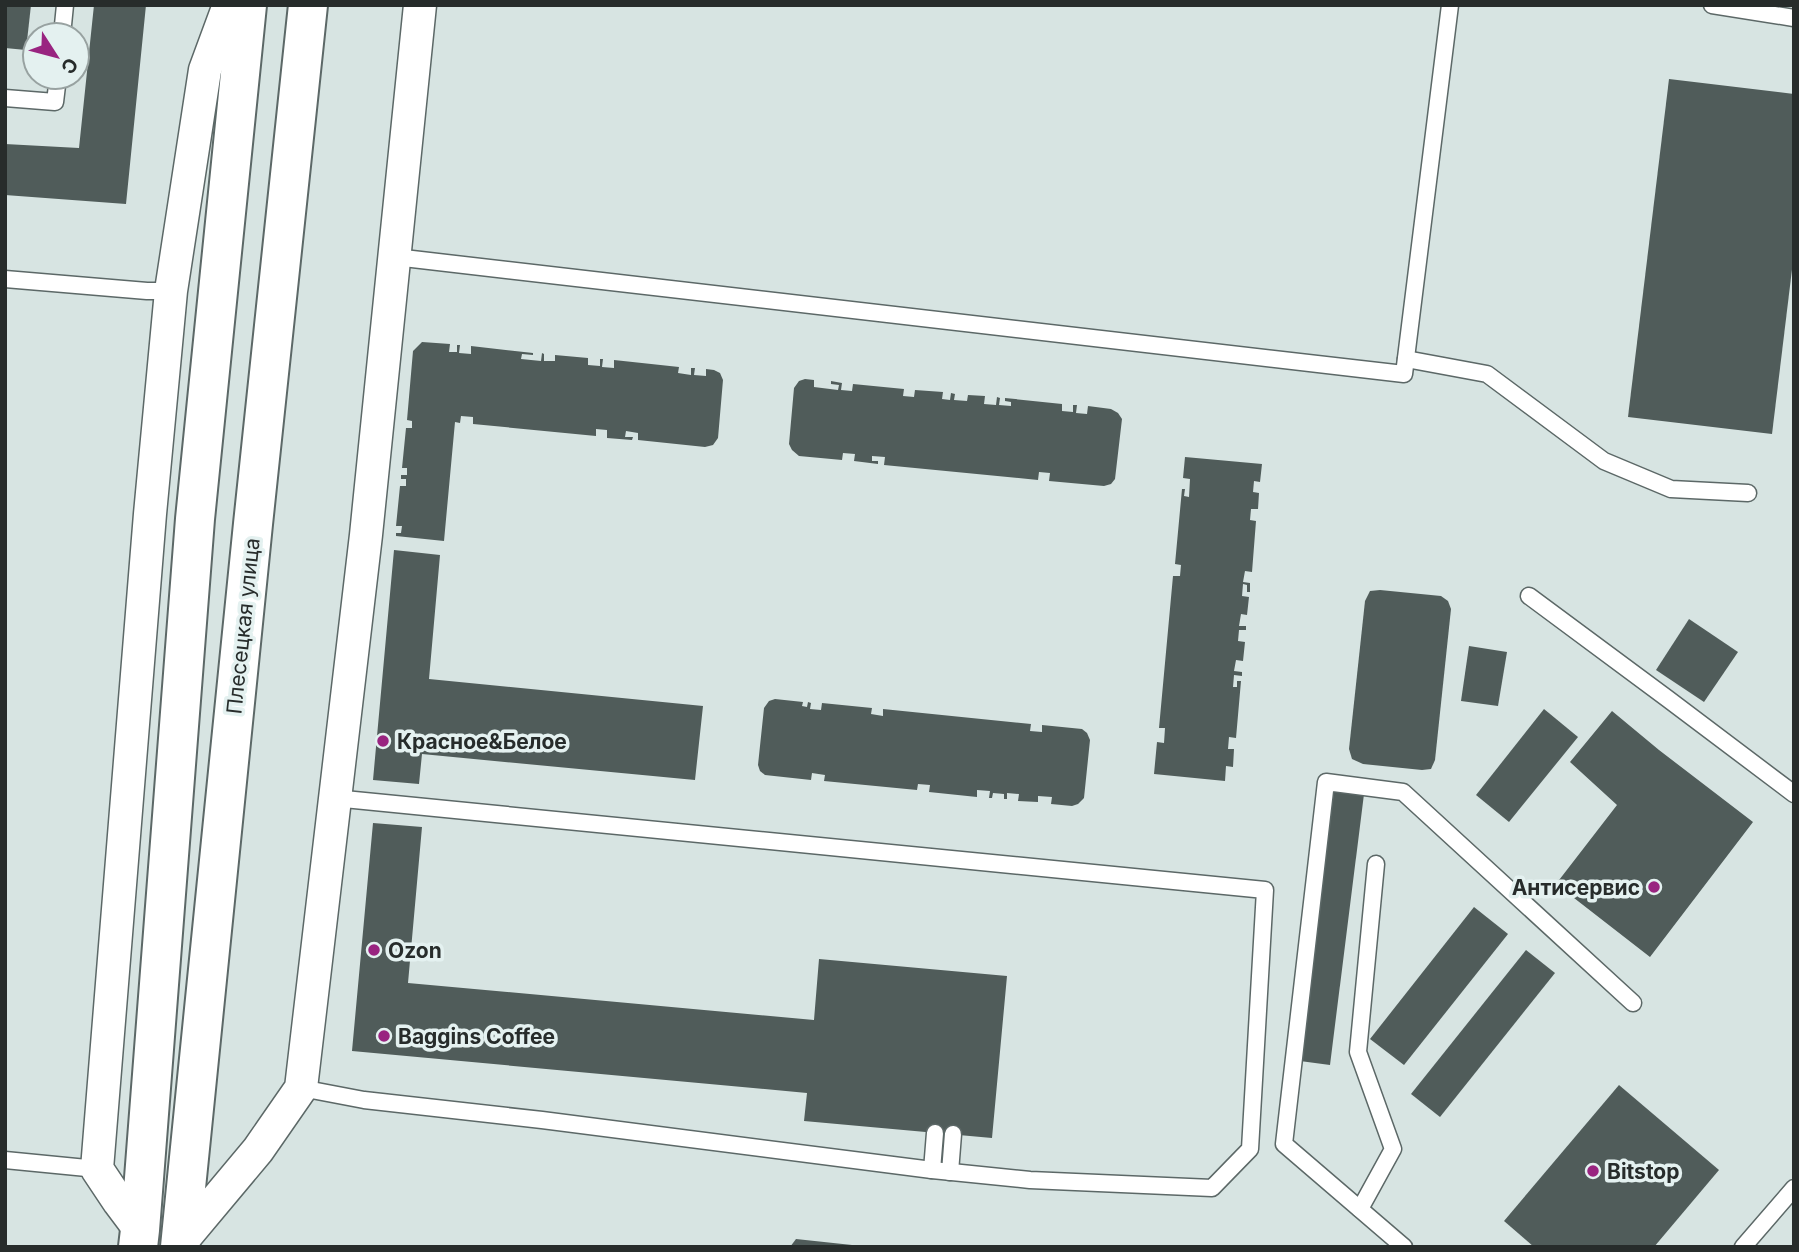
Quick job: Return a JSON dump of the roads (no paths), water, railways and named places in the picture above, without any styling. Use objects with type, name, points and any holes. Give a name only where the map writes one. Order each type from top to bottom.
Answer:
[{"type":"main road","points":[[139,1238],[195,519],[247,5]]},
{"type":"main road","name":"Плесецкая улица","points":[[181,1244],[308,5]]},
{"type":"street","points":[[139,1238],[97,1169],[150,514],[171,291],[205,70],[229,5]]},
{"type":"street","points":[[181,1244],[258,1150],[301,1088],[366,535],[420,5]]},
{"type":"lane","points":[[395,257],[1404,374],[1450,5]]},
{"type":"lane","points":[[1712,5],[1794,18]]},
{"type":"lane","points":[[5,98],[55,102],[56,91]]},
{"type":"lane","points":[[5,279],[171,291]]},
{"type":"lane","points":[[1406,359],[1487,374],[1604,461],[1671,489],[1748,494]]},
{"type":"lane","points":[[1528,596],[1794,794]]},
{"type":"lane","points":[[1404,1247],[1284,1144],[1326,782],[1403,792],[1633,1003]]},
{"type":"lane","points":[[301,1088],[363,1100],[1030,1180],[1212,1188],[1250,1149],[1265,890],[334,798]]},
{"type":"lane","points":[[1360,1209],[1393,1149],[1358,1052],[1376,864]]},
{"type":"lane","points":[[932,1170],[935,1133]]},
{"type":"lane","points":[[950,1172],[953,1134]]},
{"type":"lane","points":[[5,1160],[97,1169]]},
{"type":"lane","points":[[1743,1247],[1794,1188]]},
{"type":"place","name":"Красное&Белое","points":[[383,741]]},
{"type":"place","name":"Антисервис","points":[[1654,887]]},
{"type":"place","name":"Ozon","points":[[374,950]]},
{"type":"place","name":"Baggins Coffee","points":[[384,1036]]},
{"type":"place","name":"Bitstop","points":[[1593,1171]]}]
